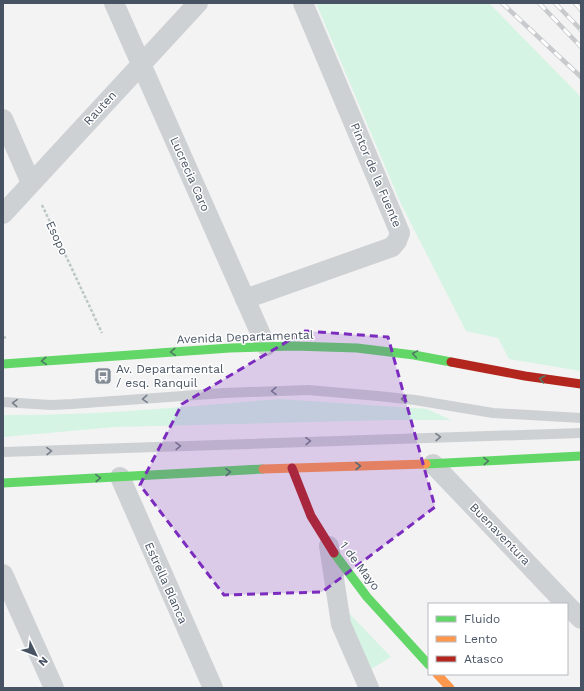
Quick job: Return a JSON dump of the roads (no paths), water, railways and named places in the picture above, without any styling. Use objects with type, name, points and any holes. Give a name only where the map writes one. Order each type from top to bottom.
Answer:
[{"type":"main road","name":"Avenida Departamental","points":[[3,364],[266,346],[314,345],[407,353],[546,380],[581,384]]},
{"type":"main road","points":[[3,483],[292,468],[433,464],[581,456]]},
{"type":"main road","name":"1 de Mayo","points":[[292,468],[302,498],[314,522],[329,546],[360,588],[428,665]]},
{"type":"main road","points":[[438,675],[450,688]]},
{"type":"street","name":"Lucrecia Caro","points":[[114,3],[266,346]]},
{"type":"street","name":"Rauten","points":[[3,214],[198,3]]},
{"type":"street","name":"Pintor de la Fuente","points":[[245,299],[392,246],[397,241],[400,233],[303,3]]},
{"type":"street","points":[[3,119],[32,183]]},
{"type":"street","name":"Buenaventura","points":[[433,464],[566,603]]},
{"type":"street","name":"Estrella Blanca","points":[[120,477],[213,688]]},
{"type":"street","points":[[329,546],[341,624],[370,688]]},
{"type":"street","points":[[3,574],[54,688]]},
{"type":"street","name":"Buenaventura","points":[[568,605],[581,619]]},
{"type":"lane","points":[[3,402],[51,405],[224,393],[308,390],[415,400],[493,413],[581,418]]},
{"type":"lane","points":[[3,452],[581,433]]},
{"type":"railway","points":[[502,3],[581,77]]},
{"type":"railway","points":[[539,3],[581,47]]},
{"type":"railway","points":[[555,3],[581,30]]},
{"type":"railway","points":[[575,3],[581,10]]},
{"type":"place","name":"Av. Departamental / esq. Ranquil","points":[[103,376]]}]
